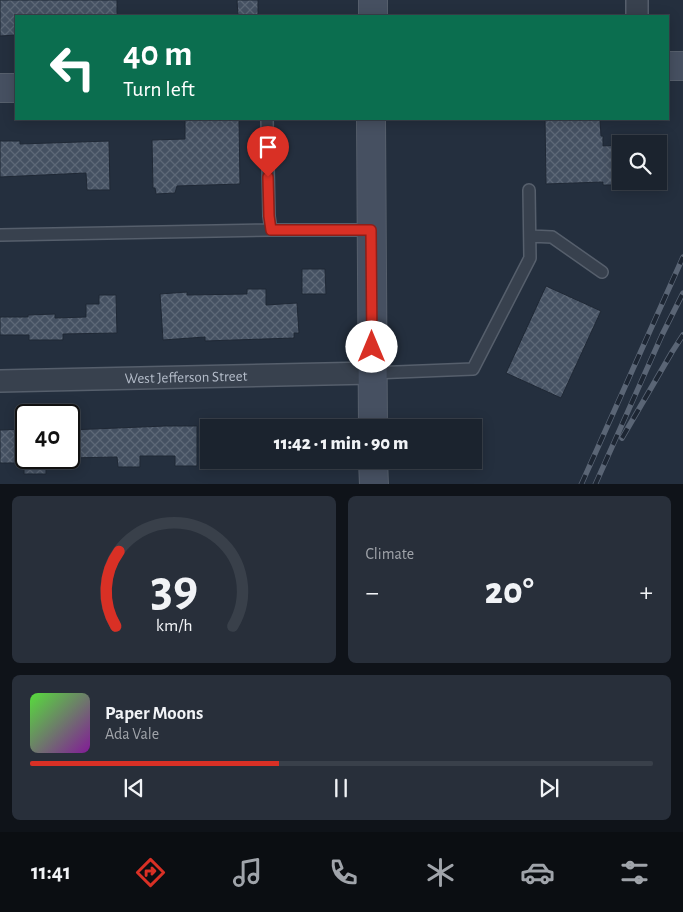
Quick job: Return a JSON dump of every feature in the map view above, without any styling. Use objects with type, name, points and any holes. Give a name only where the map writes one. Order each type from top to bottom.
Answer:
[{"type":"street","points":[[372,0],[372,15]]},
{"type":"street","points":[[636,0],[637,15]]},
{"type":"street","points":[[669,66],[683,66]]},
{"type":"street","points":[[0,88],[15,88]]},
{"type":"street","points":[[371,120],[373,419]]},
{"type":"street","name":"West Jefferson Street","points":[[0,381],[372,373]]},
{"type":"street","points":[[374,469],[374,484]]},
{"type":"lane","points":[[267,120],[271,230]]},
{"type":"lane","points":[[372,373],[473,369],[530,258],[529,190]]},
{"type":"lane","points":[[0,235],[371,230]]},
{"type":"lane","points":[[530,236],[552,237],[602,272]]},
{"type":"building","points":[[0,0],[117,0],[117,15],[15,15],[15,35],[0,36]]},
{"type":"building","points":[[237,0],[258,0],[258,15],[238,15]]},
{"type":"building","points":[[185,120],[239,120],[240,184],[177,186],[175,193],[156,194],[155,188],[153,188],[152,140],[185,139]]},
{"type":"building","points":[[545,120],[600,120],[603,146],[612,146],[612,185],[603,185],[603,182],[546,184]]},
{"type":"building","points":[[0,141],[20,141],[20,144],[109,141],[110,190],[87,190],[86,173],[0,177]]},
{"type":"building","points":[[302,269],[325,269],[326,294],[302,294]]},
{"type":"building","points":[[546,286],[601,311],[561,398],[506,373]]},
{"type":"building","points":[[247,289],[266,289],[266,305],[297,303],[299,333],[294,333],[294,338],[205,341],[205,337],[163,340],[160,294],[187,292],[187,295],[247,294]]},
{"type":"building","points":[[99,295],[116,295],[117,333],[63,334],[63,340],[29,340],[29,335],[0,335],[0,317],[28,317],[28,315],[55,314],[55,318],[86,317],[86,304],[99,304]]},
{"type":"building","points":[[197,426],[197,466],[175,466],[175,456],[140,456],[140,467],[118,467],[117,457],[80,458],[80,430]]},
{"type":"building","points":[[15,429],[15,463],[0,463],[0,430]]},
{"type":"building","points":[[24,469],[46,469],[46,474],[24,474]]},
{"type":"railway","points":[[581,484],[683,257]]},
{"type":"railway","points":[[595,484],[662,335],[683,293]]},
{"type":"railway","points":[[622,438],[683,335]]},
{"type":"route","points":[[268,177],[271,230],[286,232],[371,230],[372,347]]}]
